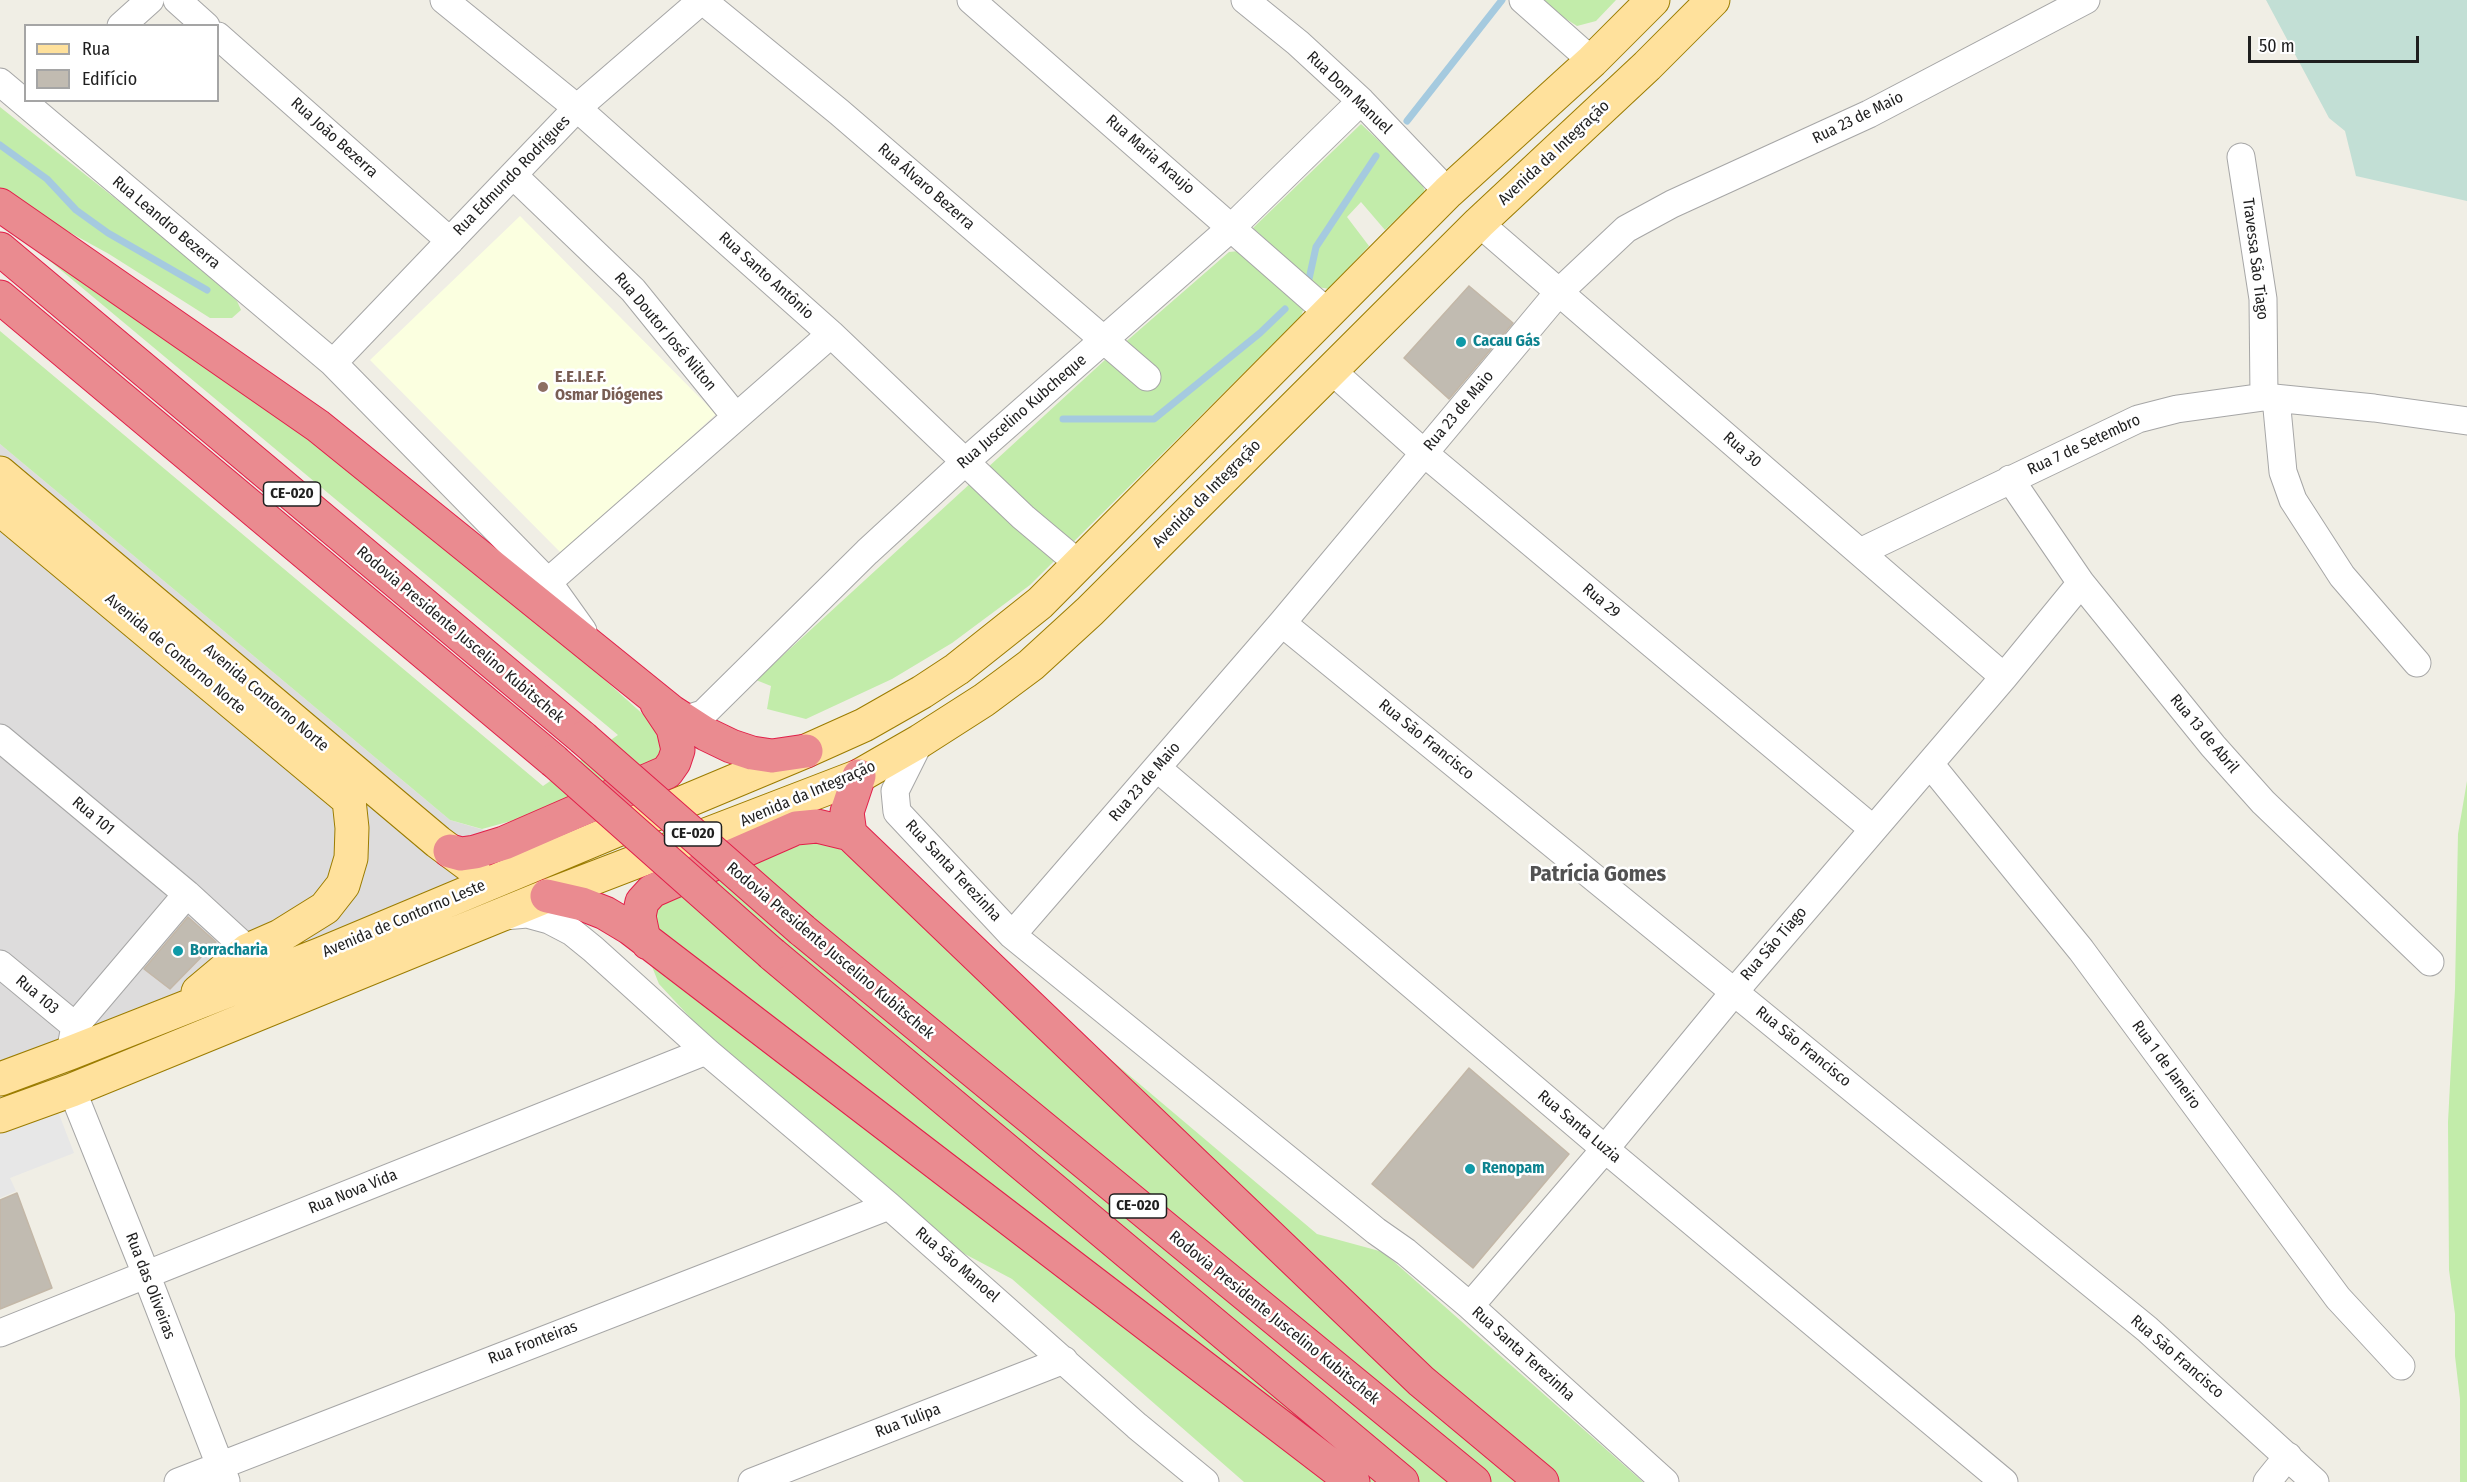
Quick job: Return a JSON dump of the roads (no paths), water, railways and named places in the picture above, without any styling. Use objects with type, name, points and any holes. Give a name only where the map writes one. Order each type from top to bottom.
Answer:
[{"type":"highway","points":[[0,205],[318,426],[655,701],[683,720],[731,746],[752,753],[772,756],[806,751]]},
{"type":"highway","name":"Rodovia Presidente Juscelino Kubitschek","points":[[0,249],[583,738],[802,930],[1474,1482]]},
{"type":"highway","name":"CE-020","points":[[0,297],[554,761],[772,954],[1402,1482]]},
{"type":"highway","points":[[450,851],[461,854],[475,852],[504,843],[667,772],[678,750],[673,728],[655,701]]},
{"type":"highway","points":[[850,834],[847,812],[860,776]]},
{"type":"highway","points":[[648,943],[643,936],[639,916],[642,902],[652,891],[796,828],[817,826],[850,834],[1421,1381],[1542,1482]]},
{"type":"highway","points":[[547,896],[582,904],[605,913],[630,928],[1353,1482]]},
{"type":"main road","points":[[806,751],[873,719],[957,669],[1040,603],[1448,192],[1592,61],[1653,0]]},
{"type":"main road","name":"Avenida da Integração","points":[[620,870],[860,776],[984,700],[1031,665],[1090,611],[1700,5]]},
{"type":"main road","name":"Avenida Contorno Norte","points":[[0,473],[357,790],[493,882],[547,896]]},
{"type":"main road","name":"Avenida de Contorno Norte","points":[[0,509],[357,790]]},
{"type":"main road","name":"Avenida de Contorno Leste","points":[[0,1078],[72,1039],[178,1009],[301,962],[806,751]]},
{"type":"main road","points":[[301,962],[306,942],[325,908],[342,885],[351,858],[357,790]]},
{"type":"main road","name":"Avenida de Contorno Leste","points":[[0,1116],[72,1090],[547,896],[620,870]]},
{"type":"main road","points":[[178,1009],[248,950],[280,936],[325,908]]},
{"type":"main road","points":[[280,936],[285,935],[289,938],[301,962]]},
{"type":"street","points":[[123,24],[150,0]]},
{"type":"street","points":[[177,0],[204,24]]},
{"type":"street","name":"Rua Santo Antônio","points":[[444,0],[577,108],[831,334],[1023,517],[1078,564]]},
{"type":"street","name":"Rua Edmundo Rodrigues","points":[[333,363],[577,108],[702,0]]},
{"type":"street","name":"Rua Álvaro Bezerra","points":[[702,0],[839,112],[1146,377]]},
{"type":"street","name":"Rua Maria Araujo","points":[[971,0],[1328,312]]},
{"type":"street","name":"Rua Dom Manuel","points":[[1245,0],[1361,101],[1448,192]]},
{"type":"street","points":[[1524,0],[1592,61]]},
{"type":"street","name":"Rua 23 de Maio","points":[[1012,935],[1282,623],[1558,293],[1626,229],[1672,204],[1869,114],[2086,0]]},
{"type":"street","name":"Rua João Bezerra","points":[[219,37],[450,241]]},
{"type":"street","name":"Rua Leandro Bezerra","points":[[0,82],[24,98]]},
{"type":"street","name":"Rua Juscelino Kubcheque","points":[[683,720],[703,714],[867,552],[966,461],[1232,227],[1361,101]]},
{"type":"street","name":"Rua Leandro Bezerra","points":[[32,104],[333,363],[548,582],[603,657]]},
{"type":"street","name":"Travessa São Tiago","points":[[2241,157],[2263,299],[2270,398],[2283,472],[2293,500],[2342,576],[2417,663]]},
{"type":"street","name":"Rua Doutor José Nilton","points":[[513,176],[633,290],[736,417]]},
{"type":"street","name":"Rua 30","points":[[1479,223],[2004,677]]},
{"type":"street","points":[[548,582],[831,334]]},
{"type":"street","name":"Rua 29","points":[[1332,371],[1424,453],[1873,829]]},
{"type":"street","name":"Rua 7 de Setembro","points":[[1860,552],[2138,419],[2217,402],[2270,398],[2467,421]]},
{"type":"street","name":"Rua 13 de Abril","points":[[2010,479],[2080,583],[2213,746],[2263,802],[2430,962]]},
{"type":"street","name":"Rua São Tiago","points":[[1470,1306],[1605,1149],[1735,991],[2004,677],[2080,583]]},
{"type":"street","name":"Rua São Francisco","points":[[1282,623],[2147,1329],[2315,1482]]},
{"type":"street","name":"Rua 101","points":[[0,738],[187,894],[248,950]]},
{"type":"street","name":"Rua Santa Terezinha","points":[[920,741],[895,791],[897,812],[1012,935],[1376,1231],[1406,1252],[1470,1306],[1665,1482]]},
{"type":"street","name":"Rua 1 de Janeiro","points":[[1930,764],[2081,950],[2338,1298],[2401,1366]]},
{"type":"street","name":"Rua Santa Luzia","points":[[1157,768],[1605,1149],[2004,1482]]},
{"type":"street","points":[[72,1039],[187,894]]},
{"type":"street","name":"Rua São Manoel","points":[[496,917],[527,914],[549,920],[572,933],[706,1052],[889,1206],[1137,1426],[1205,1482]]},
{"type":"street","name":"Rua 103","points":[[0,964],[72,1039]]},
{"type":"street","name":"Rua Nova Vida","points":[[0,1333],[706,1052]]},
{"type":"street","name":"Rua das Oliveiras","points":[[72,1090],[146,1274],[222,1474]]},
{"type":"street","name":"Rua Fronteiras","points":[[178,1482],[222,1474],[889,1206]]},
{"type":"street","name":"Rua Tulipa","points":[[752,1482],[1064,1360]]},
{"type":"street","points":[[2267,1482],[2289,1456]]},
{"type":"waterway","points":[[1407,121],[1502,0]]},
{"type":"waterway","points":[[0,145],[47,179],[76,210],[108,233],[207,290]]},
{"type":"waterway","points":[[1309,279],[1316,247],[1376,156]]},
{"type":"waterway","points":[[1063,419],[1154,419],[1260,333],[1285,309]]},
{"type":"place","name":"Cacau Gás","points":[[1461,342]]},
{"type":"place","name":"E.E.I.E.F. Osmar Diógenes","points":[[543,387]]},
{"type":"place","name":"Borracharia","points":[[178,951]]},
{"type":"place","name":"Renopam","points":[[1470,1169]]},
{"type":"district","name":"Patrícia Gomes","points":[[1598,875]]}]
